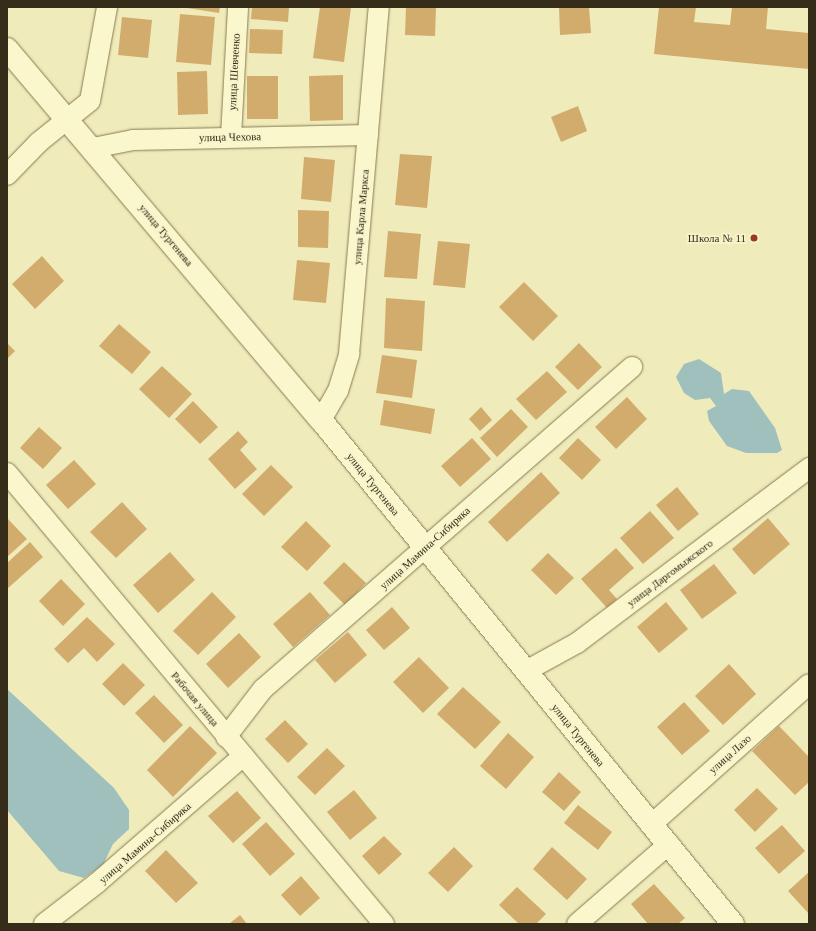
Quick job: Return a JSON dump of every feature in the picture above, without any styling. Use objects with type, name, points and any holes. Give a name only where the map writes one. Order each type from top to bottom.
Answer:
[{"type":"street","points":[[7,175],[68,119],[90,101],[107,7]]},
{"type":"street","name":"улица Шевченко","points":[[231,137],[238,7]]},
{"type":"street","name":"улица Карла Маркса","points":[[321,420],[338,391],[350,354],[379,7]]},
{"type":"street","name":"улица Тургенева","points":[[7,49],[68,119],[321,420],[733,924]]},
{"type":"street","name":"улица Чехова","points":[[92,148],[133,140],[368,135]]},
{"type":"street","name":"улица Мамина-Сибиряка","points":[[226,737],[263,689],[632,367]]},
{"type":"street","name":"улица Даргомыжского","points":[[526,671],[577,643],[809,468]]},
{"type":"street","name":"Рабочая улица","points":[[7,473],[226,737],[384,924]]},
{"type":"street","name":"улица Лазо","points":[[652,824],[809,684]]},
{"type":"street","name":"улица Мамина-Сибиряка","points":[[44,924],[97,883],[242,756]]},
{"type":"street","points":[[577,924],[669,844]]},
{"type":"water","points":[[699,359],[721,373],[724,394],[732,389],[749,391],[775,428],[782,450],[777,453],[746,453],[727,446],[709,421],[707,411],[716,406],[710,398],[695,400],[684,393],[676,377],[684,364]]},
{"type":"water","points":[[7,689],[114,788],[129,810],[129,829],[113,844],[103,865],[84,878],[59,871],[7,810]]},
{"type":"building","points":[[181,7],[220,7],[219,13]]},
{"type":"building","points":[[252,7],[289,7],[288,22],[251,19]]},
{"type":"building","points":[[320,7],[351,7],[344,62],[313,58]]},
{"type":"building","points":[[406,7],[436,7],[435,36],[405,35]]},
{"type":"building","points":[[559,7],[589,7],[591,33],[560,35]]},
{"type":"building","points":[[659,7],[696,7],[694,22],[730,25],[732,7],[768,7],[766,29],[809,33],[809,69],[654,54]]},
{"type":"building","points":[[180,14],[215,17],[211,65],[176,62]]},
{"type":"building","points":[[122,17],[152,20],[148,58],[118,55]]},
{"type":"building","points":[[250,29],[283,30],[282,54],[249,53]]},
{"type":"building","points":[[207,71],[208,114],[178,115],[177,72]]},
{"type":"building","points":[[343,75],[343,120],[310,121],[309,76]]},
{"type":"building","points":[[247,76],[278,76],[278,119],[247,119]]},
{"type":"building","points":[[578,106],[587,131],[561,142],[551,117]]},
{"type":"building","points":[[400,154],[432,156],[427,208],[395,205]]},
{"type":"building","points":[[304,157],[335,160],[331,202],[301,199]]},
{"type":"building","points":[[298,210],[329,211],[328,248],[298,247]]},
{"type":"building","points":[[388,231],[421,234],[417,279],[384,277]]},
{"type":"building","points":[[438,241],[470,244],[465,288],[433,285]]},
{"type":"building","points":[[42,256],[64,281],[35,309],[12,284]]},
{"type":"building","points":[[297,260],[330,263],[326,303],[293,300]]},
{"type":"building","points":[[524,282],[558,316],[533,341],[499,307]]},
{"type":"building","points":[[386,298],[425,301],[422,351],[384,348]]},
{"type":"building","points":[[119,324],[151,352],[132,374],[99,346]]},
{"type":"building","points":[[7,343],[15,351],[7,359]]},
{"type":"building","points":[[579,343],[602,367],[578,390],[555,367]]},
{"type":"building","points":[[382,355],[417,360],[412,398],[376,393]]},
{"type":"building","points":[[162,366],[192,394],[169,418],[139,389]]},
{"type":"building","points":[[547,371],[567,392],[536,420],[516,399]]},
{"type":"building","points":[[627,397],[647,419],[616,449],[595,427]]},
{"type":"building","points":[[384,400],[435,409],[431,434],[380,425]]},
{"type":"building","points":[[193,401],[218,427],[200,444],[175,419]]},
{"type":"building","points":[[481,407],[492,420],[480,431],[469,419]]},
{"type":"building","points":[[511,409],[528,427],[497,457],[480,438]]},
{"type":"building","points":[[39,427],[62,448],[43,469],[20,448]]},
{"type":"building","points":[[238,431],[248,442],[240,450],[257,469],[235,489],[208,459]]},
{"type":"building","points":[[472,438],[491,459],[460,487],[441,466]]},
{"type":"building","points":[[578,438],[601,460],[582,480],[559,458]]},
{"type":"building","points":[[74,460],[96,484],[68,509],[46,485]]},
{"type":"building","points":[[271,465],[293,487],[264,516],[242,494]]},
{"type":"building","points":[[541,472],[560,493],[507,542],[488,522]]},
{"type":"building","points":[[677,487],[699,514],[678,531],[656,505]]},
{"type":"building","points":[[122,502],[147,529],[116,558],[90,532]]},
{"type":"building","points":[[650,511],[674,538],[643,564],[620,538]]},
{"type":"building","points":[[7,518],[27,539],[7,557]]},
{"type":"building","points":[[768,518],[790,544],[754,575],[732,549]]},
{"type":"building","points":[[306,521],[331,546],[307,571],[281,547]]},
{"type":"building","points":[[30,542],[43,557],[7,589],[7,563]]},
{"type":"building","points":[[616,548],[634,568],[609,590],[617,599],[607,608],[581,579]]},
{"type":"building","points":[[170,552],[195,580],[158,613],[133,585]]},
{"type":"building","points":[[548,553],[574,578],[556,595],[531,570]]},
{"type":"building","points":[[344,562],[366,583],[345,605],[323,583]]},
{"type":"building","points":[[714,564],[737,593],[702,619],[680,590]]},
{"type":"building","points":[[61,579],[85,604],[63,626],[39,601]]},
{"type":"building","points":[[212,592],[236,617],[198,655],[173,631]]},
{"type":"building","points":[[310,592],[330,615],[293,647],[273,624]]},
{"type":"building","points":[[666,602],[688,629],[659,653],[637,627]]},
{"type":"building","points":[[392,607],[410,628],[384,650],[366,630]]},
{"type":"building","points":[[87,617],[115,644],[97,662],[84,648],[68,663],[54,649]]},
{"type":"building","points":[[348,632],[367,655],[335,683],[315,660]]},
{"type":"building","points":[[239,633],[261,657],[228,688],[206,664]]},
{"type":"building","points":[[419,657],[449,688],[423,713],[393,682]]},
{"type":"building","points":[[123,663],[145,685],[124,706],[102,684]]},
{"type":"building","points":[[729,664],[756,694],[723,725],[695,696]]},
{"type":"building","points":[[463,687],[501,722],[475,749],[437,714]]},
{"type":"building","points":[[154,695],[183,725],[164,743],[135,713]]},
{"type":"building","points":[[684,702],[710,731],[682,755],[657,727]]},
{"type":"building","points":[[285,720],[308,744],[288,763],[265,739]]},
{"type":"building","points":[[190,726],[217,753],[173,797],[147,770]]},
{"type":"building","points":[[779,726],[809,757],[809,782],[795,795],[752,751]]},
{"type":"building","points":[[508,733],[534,757],[506,789],[480,766]]},
{"type":"building","points":[[327,748],[345,766],[315,795],[297,777]]},
{"type":"building","points":[[559,772],[581,792],[564,811],[542,792]]},
{"type":"building","points":[[757,788],[778,809],[755,832],[734,810]]},
{"type":"building","points":[[354,790],[377,818],[350,840],[327,812]]},
{"type":"building","points":[[237,791],[261,818],[233,843],[208,816]]},
{"type":"building","points":[[578,805],[612,832],[598,850],[564,823]]},
{"type":"building","points":[[266,822],[295,854],[270,876],[242,844]]},
{"type":"building","points":[[782,825],[805,851],[779,874],[755,848]]},
{"type":"building","points":[[384,836],[402,854],[379,875],[362,856]]},
{"type":"building","points":[[454,847],[473,866],[448,892],[428,873]]},
{"type":"building","points":[[552,847],[587,879],[567,900],[533,869]]},
{"type":"building","points":[[166,850],[198,883],[176,903],[145,871]]},
{"type":"building","points":[[809,872],[809,914],[788,891]]},
{"type":"building","points":[[301,876],[320,898],[300,916],[281,895]]},
{"type":"building","points":[[654,884],[685,918],[678,924],[648,924],[631,904]]},
{"type":"building","points":[[517,887],[546,914],[536,924],[519,924],[499,905]]},
{"type":"building","points":[[240,915],[247,924],[229,924]]},
{"type":"place","name":"Школа № 11","points":[[754,238]]}]
